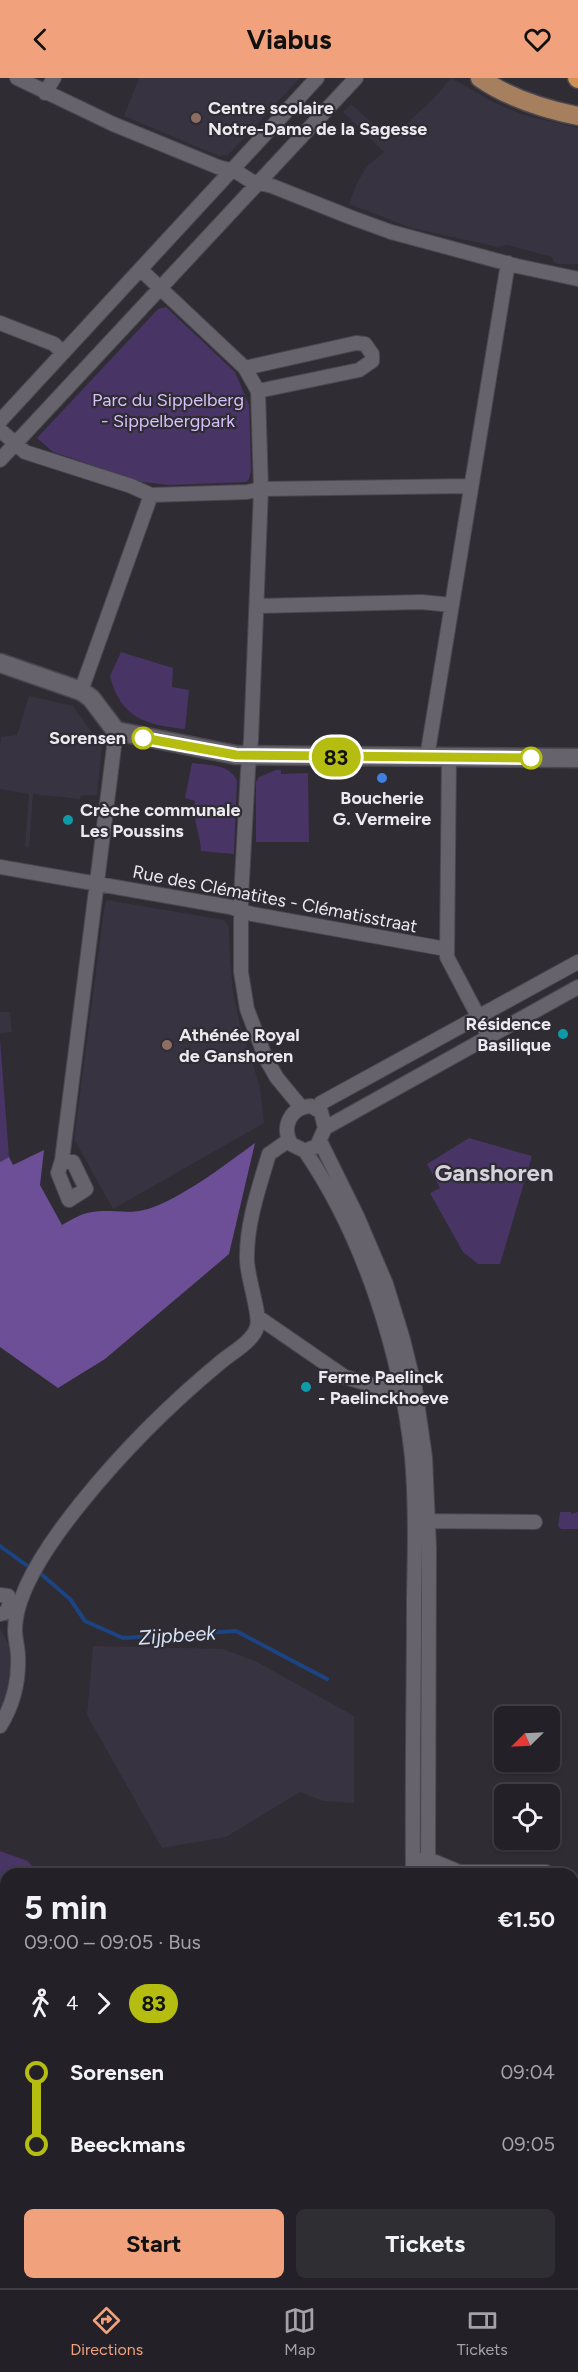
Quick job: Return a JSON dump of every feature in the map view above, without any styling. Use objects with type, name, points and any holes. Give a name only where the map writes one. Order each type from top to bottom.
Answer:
[{"type":"main road","points":[[480,78],[531,103],[578,116]]},
{"type":"street","points":[[17,78],[112,124],[258,183],[391,232],[578,279]]},
{"type":"street","points":[[45,93],[54,78]]},
{"type":"street","points":[[0,421],[317,78]]},
{"type":"street","points":[[0,460],[356,78]]},
{"type":"street","points":[[427,757],[508,263]]},
{"type":"street","points":[[141,270],[245,368],[258,391],[261,489],[251,740],[241,910],[241,972],[247,1008],[266,1059],[277,1078],[301,1107]]},
{"type":"street","points":[[0,323],[54,344],[63,352]]},
{"type":"street","points":[[245,368],[356,344],[365,344],[372,354],[372,361],[358,370],[258,391]]},
{"type":"street","points":[[0,430],[25,452],[131,486],[151,495],[247,492],[261,489],[470,486]]},
{"type":"street","points":[[81,691],[151,495]]},
{"type":"street","points":[[256,606],[422,602],[451,605]]},
{"type":"street","points":[[0,663],[81,691],[91,698],[116,731],[230,754],[578,758]]},
{"type":"street","points":[[62,1160],[116,731]]},
{"type":"street","points":[[449,757],[447,957],[489,1037]]},
{"type":"street","name":"Rue des Clématites - Clématisstraat","points":[[0,867],[446,949]]},
{"type":"street","points":[[317,1108],[578,962]]},
{"type":"street","points":[[322,1135],[578,987]]},
{"type":"street","points":[[305,1151],[317,1146],[322,1135],[324,1120],[317,1108],[311,1106],[301,1107],[291,1115],[287,1131],[289,1140],[294,1147],[305,1151],[344,1219],[390,1341],[403,1394],[422,1521],[428,1866],[413,1867],[422,1521],[425,1457],[415,1388],[402,1336],[373,1250],[322,1135]]},
{"type":"street","points":[[0,1726],[17,1688],[18,1658],[15,1629],[23,1592],[46,1550],[81,1503],[124,1454],[200,1379],[255,1333],[258,1317],[252,1297],[247,1261],[251,1220],[269,1154],[289,1140]]},
{"type":"street","points":[[258,1317],[345,1377],[403,1394]]},
{"type":"street","points":[[422,1521],[535,1522]]},
{"type":"street","points":[[0,1595],[8,1596],[10,1602],[6,1612],[0,1614]]},
{"type":"shaded area","name":"Centre scolaire Notre-Dame de la Sagesse","points":[[139,78],[300,78],[228,155],[219,156],[124,116]]},
{"type":"shaded area","points":[[451,78],[497,104],[524,115],[578,128],[578,264],[558,264],[552,257],[507,245],[498,247],[412,228],[349,204],[367,166],[384,152],[343,112],[351,104],[390,139],[434,98]]},
{"type":"shaded area","points":[[29,696],[73,706],[102,747],[97,795],[81,795],[80,799],[33,794],[29,848],[25,847],[29,794],[0,789],[0,744],[1,737],[17,735]]},
{"type":"shaded area","name":"Athénée Royal de Ganshoren","points":[[107,900],[224,920],[229,926],[233,992],[240,1025],[260,1087],[264,1123],[113,1209],[74,1139]]},
{"type":"shaded area","points":[[0,1012],[10,1012],[12,1032],[0,1033]]},
{"type":"shaded area","points":[[255,1143],[229,1254],[105,1359],[58,1388],[0,1347],[0,1162],[9,1157],[13,1165],[44,1150],[40,1185],[62,1225],[88,1213],[141,1211],[161,1204],[203,1180]]},
{"type":"shaded area","points":[[0,1628],[9,1645],[12,1666],[8,1692],[0,1710]]},
{"type":"shaded area","points":[[93,1646],[223,1649],[257,1662],[354,1716],[354,1803],[323,1801],[300,1792],[226,1837],[162,1848],[87,1715]]},
{"type":"green space","name":"Parc du Sippelberg - Sippelbergpark","points":[[166,307],[235,372],[249,405],[251,471],[246,482],[169,485],[142,482],[53,452],[37,438],[158,309]]},
{"type":"green space","points":[[121,652],[173,668],[172,687],[189,690],[185,729],[147,722],[128,710],[115,690],[110,676]]},
{"type":"green space","points":[[192,763],[224,768],[234,775],[237,781],[234,854],[201,851],[195,801],[185,798]]},
{"type":"green space","points":[[281,770],[281,774],[308,773],[309,842],[256,842],[256,782],[259,777]]},
{"type":"green space","points":[[0,1039],[9,1157],[0,1162]]},
{"type":"green space","points":[[469,1138],[532,1156],[500,1264],[478,1264],[463,1252],[430,1193],[440,1188],[427,1164]]},
{"type":"green space","points":[[560,1512],[571,1512],[571,1514],[578,1512],[578,1529],[561,1529],[558,1526]]},
{"type":"green space","points":[[0,1851],[28,1861],[34,1868],[0,1868]]},
{"type":"waterway","name":"Zijpbeek","points":[[0,1546],[29,1567]]},
{"type":"waterway","name":"Zijpbeek","points":[[41,1574],[70,1599],[85,1621],[123,1638],[236,1631],[327,1679]]},
{"type":"bus line","name":"83","points":[[143,738],[236,755],[531,758]]},
{"type":"place","name":"Centre scolaire Notre-Dame de la Sagesse","points":[[196,118]]},
{"type":"place","name":"Sorensen","points":[[143,738]]},
{"type":"place","name":"Boucherie G. Vermeire","points":[[382,778]]},
{"type":"place","name":"Crèche communale Les Poussins","points":[[68,820]]},
{"type":"place","name":"Résidence Basilique","points":[[563,1034]]},
{"type":"place","name":"Athénée Royal de Ganshoren","points":[[167,1045]]},
{"type":"place","name":"Ferme Paelinck - Paelinckhoeve","points":[[306,1387]]},
{"type":"district","name":"Ganshoren","points":[[494,1173]]}]
